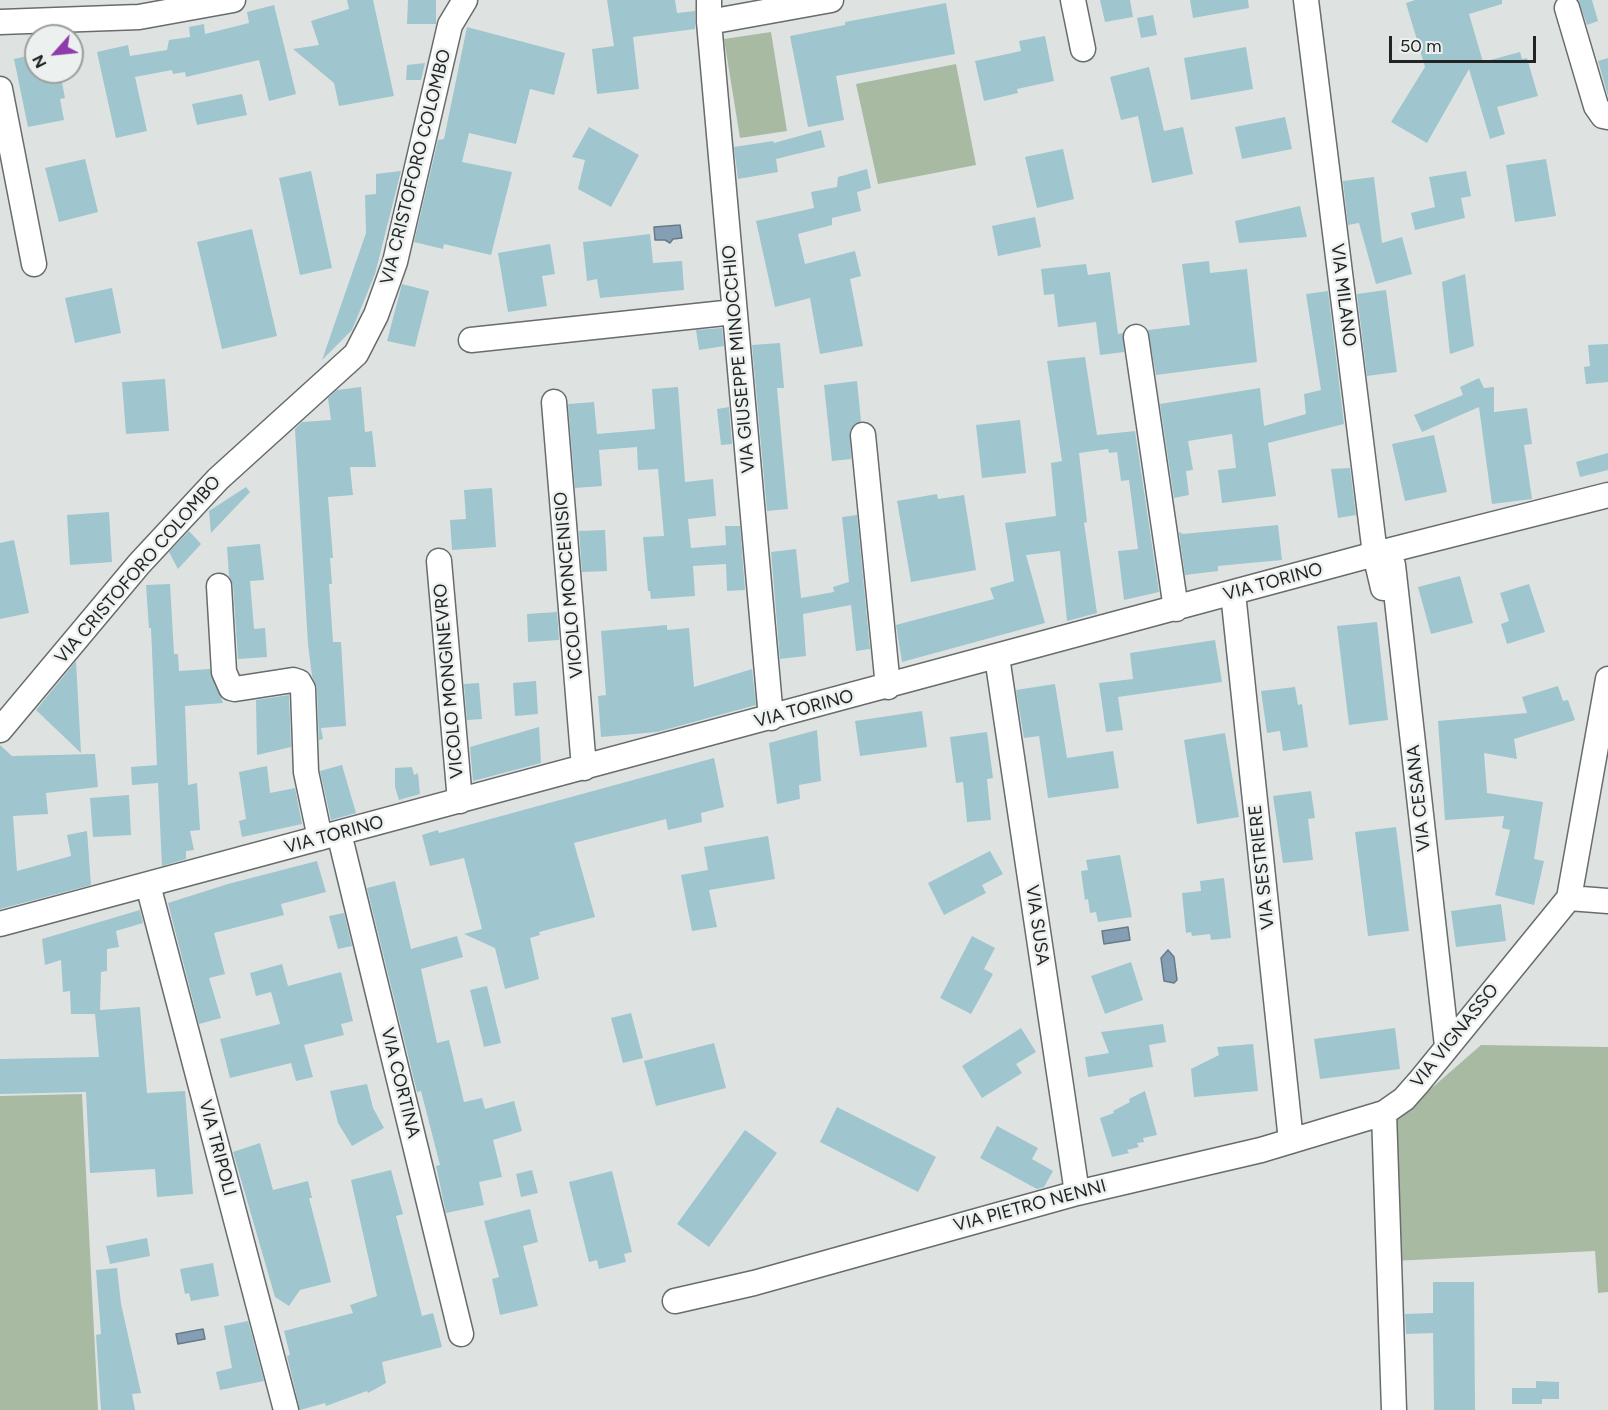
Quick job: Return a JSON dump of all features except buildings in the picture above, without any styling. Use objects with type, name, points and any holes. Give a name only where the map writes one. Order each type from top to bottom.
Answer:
[{"type":"street","points":[[0,22],[139,17],[198,4],[233,0]]},
{"type":"street","name":"VIA CRISTOFORO COLOMBO","points":[[0,730],[139,564],[218,479],[356,354],[376,315],[395,262],[450,25],[465,0]]},
{"type":"street","points":[[709,11],[831,0]]},
{"type":"street","points":[[1073,0],[1083,49]]},
{"type":"street","name":"VIA MILANO","points":[[1306,0],[1383,552],[1383,588]]},
{"type":"street","points":[[1567,8],[1596,106],[1603,116],[1608,117]]},
{"type":"street","name":"VIA GIUSEPPE MINOCCHIO","points":[[709,11],[771,718]]},
{"type":"street","points":[[0,89],[34,264]]},
{"type":"street","points":[[471,340],[734,312]]},
{"type":"street","points":[[1136,337],[1176,609]]},
{"type":"street","name":"VICOLO MONCENISIO","points":[[554,402],[584,768]]},
{"type":"street","points":[[863,435],[888,687]]},
{"type":"street","name":"VIA TORINO","points":[[0,924],[1383,552],[1608,495]]},
{"type":"street","name":"VIA CESANA","points":[[1383,552],[1447,1046]]},
{"type":"street","name":"VICOLO MONGINEVRO","points":[[439,561],[460,801]]},
{"type":"street","name":"VIA CORTINA","points":[[219,586],[227,683],[235,689],[293,680],[299,682],[303,689],[306,772],[330,836],[461,1334]]},
{"type":"street","name":"VIA SESTRIERE","points":[[1233,593],[1291,1141]]},
{"type":"street","name":"VIA SUSA","points":[[997,657],[1077,1193]]},
{"type":"street","name":"VIA VIGNASSO","points":[[1384,1113],[1404,1099],[1569,898],[1605,712],[1608,679]]},
{"type":"street","name":"VIA TRIPOLI","points":[[148,885],[286,1410]]},
{"type":"street","points":[[1569,898],[1608,901]]},
{"type":"street","points":[[1384,1113],[1394,1410]]},
{"type":"street","name":"VIA PIETRO NENNI","points":[[675,1301],[754,1283],[1077,1193],[1291,1141],[1384,1113]]},
{"type":"green space","points":[[771,32],[787,131],[740,138],[724,39]]},
{"type":"green space","points":[[956,64],[976,165],[878,184],[856,84]]},
{"type":"green space","points":[[1481,1045],[1608,1047],[1608,1292],[1598,1293],[1595,1251],[1393,1261],[1390,1119],[1402,1114]]},
{"type":"green space","points":[[82,1094],[98,1410],[0,1410],[0,1096]]},
{"type":"water","points":[[680,225],[682,238],[673,239],[670,243],[665,240],[655,240],[654,227]]},
{"type":"water","points":[[1128,927],[1130,940],[1104,944],[1102,931]]},
{"type":"water","points":[[1168,950],[1174,957],[1177,980],[1174,983],[1164,981],[1161,958]]},
{"type":"water","points":[[203,1329],[205,1339],[178,1344],[176,1334]]}]
